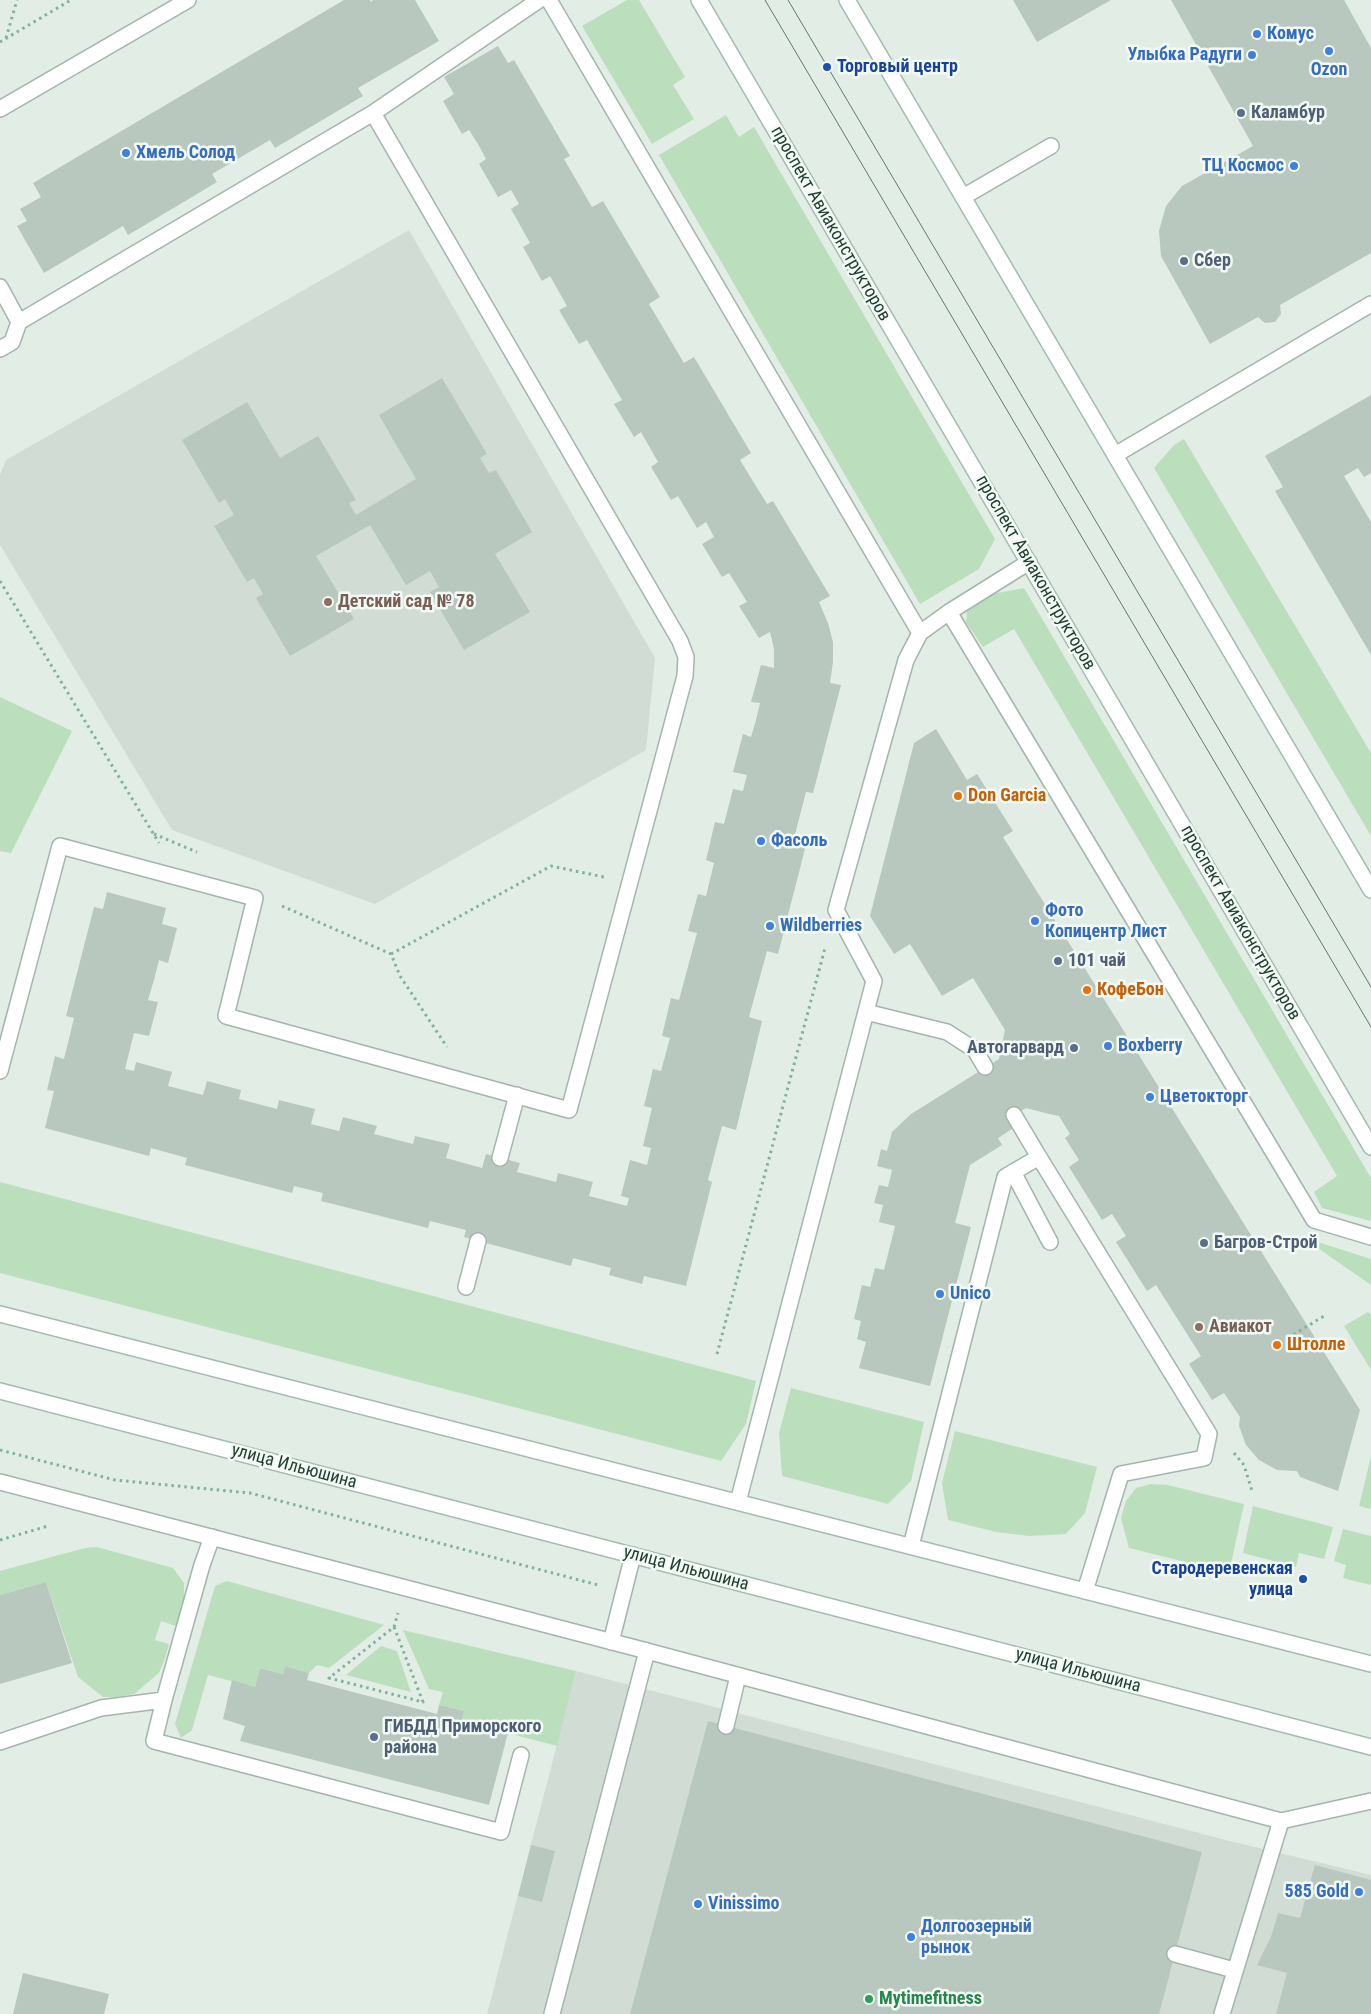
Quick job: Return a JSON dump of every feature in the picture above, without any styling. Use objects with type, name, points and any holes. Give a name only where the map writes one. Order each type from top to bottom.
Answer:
[{"type":"street","points":[[0,109],[188,0]]},
{"type":"street","points":[[0,348],[12,342],[19,322],[373,113],[539,0]]},
{"type":"street","points":[[549,0],[920,633]]},
{"type":"street","name":"проспект Авиаконструкторов","points":[[699,0],[1371,1146]]},
{"type":"street","points":[[847,0],[1371,890]]},
{"type":"street","points":[[0,1071],[60,846],[255,898],[226,1016],[569,1110],[685,676],[686,657],[680,641],[373,113]]},
{"type":"street","points":[[963,197],[1051,146]]},
{"type":"street","points":[[0,287],[19,322]]},
{"type":"street","points":[[1115,454],[1371,304]]},
{"type":"street","points":[[738,1502],[874,982],[836,910],[906,660],[920,633],[949,612],[1028,562]]},
{"type":"street","points":[[949,612],[1314,1220],[1371,1237]]},
{"type":"street","points":[[866,1012],[947,1032],[975,1050],[985,1067]]},
{"type":"street","points":[[500,1158],[517,1095]]},
{"type":"street","points":[[1014,1115],[1210,1434],[1204,1458],[1121,1474],[1086,1590]]},
{"type":"street","points":[[912,1546],[1005,1177],[1039,1157]]},
{"type":"street","points":[[1013,1172],[1050,1242]]},
{"type":"street","points":[[466,1287],[478,1241]]},
{"type":"street","points":[[0,1314],[1371,1664]]},
{"type":"street","name":"улица Ильюшина","points":[[0,1391],[1371,1747]]},
{"type":"street","points":[[0,1482],[647,1651],[1281,1821],[1371,1801]]},
{"type":"street","points":[[212,1537],[202,1565],[154,1741],[500,1832],[521,1755]]},
{"type":"street","points":[[611,1642],[633,1555]]},
{"type":"street","points":[[552,2014],[647,1651]]},
{"type":"street","points":[[726,1726],[738,1676]]},
{"type":"street","points":[[0,1742],[101,1708],[164,1700]]},
{"type":"street","points":[[1222,2014],[1281,1821]]},
{"type":"street","points":[[1175,1954],[1234,1970]]},
{"type":"path","points":[[6,38],[17,0]]},
{"type":"path","points":[[0,42],[71,0]]},
{"type":"path","points":[[0,581],[154,834],[176,877]]},
{"type":"path","points":[[391,954],[551,866],[631,882]]},
{"type":"path","points":[[255,898],[279,904],[391,954],[400,976],[451,1053]]},
{"type":"path","points":[[717,1354],[836,910]]},
{"type":"path","points":[[1288,1338],[1324,1316]]},
{"type":"path","points":[[1210,1434],[1244,1465],[1252,1491]]},
{"type":"path","points":[[0,1450],[115,1480],[250,1493],[624,1592]]},
{"type":"path","points":[[0,1540],[48,1526]]},
{"type":"path","points":[[394,1626],[423,1702],[339,1680],[329,1678],[394,1626]]},
{"type":"shaded area","name":"Детский сад № 78","points":[[409,230],[655,658],[646,750],[375,904],[172,830],[0,545],[0,475],[6,460]]},
{"type":"shaded area","points":[[576,1671],[1226,1840],[1371,1875],[1371,2014],[487,2014]]},
{"type":"green space","points":[[627,0],[639,0],[685,77],[673,85],[694,119],[652,144],[582,26]]},
{"type":"green space","points":[[726,115],[739,137],[754,127],[995,539],[979,569],[920,604],[659,155]]},
{"type":"green space","points":[[1184,439],[1371,753],[1371,836],[1154,468],[1174,445]]},
{"type":"green space","points":[[1024,588],[1371,1178],[1371,1221],[1322,1208],[1314,1192],[1337,1176],[1014,629],[983,647],[966,622],[967,611],[992,594]]},
{"type":"green space","points":[[0,697],[72,731],[11,853],[0,851]]},
{"type":"green space","points":[[0,1182],[756,1381],[746,1424],[721,1461],[0,1273]]},
{"type":"green space","points":[[1302,1237],[1371,1259],[1371,1285]]},
{"type":"green space","points":[[1368,1312],[1371,1314],[1371,1370],[1344,1326]]},
{"type":"green space","points":[[791,1388],[924,1422],[911,1481],[888,1504],[782,1476],[779,1433]]},
{"type":"green space","points":[[955,1431],[1097,1467],[1085,1513],[1066,1534],[1030,1536],[996,1532],[948,1520],[942,1483]]},
{"type":"green space","points":[[1371,1456],[1371,1509],[1359,1506]]},
{"type":"green space","points":[[1151,1484],[1168,1485],[1244,1504],[1229,1573],[1129,1548],[1121,1518],[1126,1501],[1136,1488]]},
{"type":"green space","points":[[1253,1506],[1333,1527],[1324,1559],[1299,1553],[1296,1567],[1243,1553]]},
{"type":"green space","points":[[1343,1529],[1371,1536],[1371,1585],[1343,1578],[1346,1565],[1334,1561]]},
{"type":"green space","points":[[97,1547],[173,1568],[184,1583],[184,1598],[176,1626],[161,1621],[155,1640],[169,1644],[159,1673],[134,1694],[103,1697],[78,1677],[46,1582],[0,1595],[0,1571],[85,1548]]},
{"type":"green space","points":[[227,1581],[384,1625],[329,1668],[317,1665],[309,1673],[285,1666],[283,1674],[260,1668],[255,1687],[208,1675],[192,1730],[181,1738],[175,1724],[215,1586]]},
{"type":"green space","points":[[403,1630],[576,1671],[557,1746],[461,1721],[463,1711],[439,1705],[443,1692],[429,1689]]},
{"type":"green space","points":[[381,1646],[397,1651],[411,1692],[346,1675]]},
{"type":"building","points":[[344,0],[370,0],[371,2],[373,0],[415,0],[439,41],[358,88],[363,96],[275,148],[270,140],[212,174],[217,182],[128,235],[123,226],[44,273],[17,226],[27,221],[20,209],[41,197],[33,183]]},
{"type":"building","points":[[1013,0],[1111,0],[1037,42]]},
{"type":"building","name":"ТЦ Космос","points":[[1171,0],[1344,0],[1371,48],[1371,253],[1280,305],[1281,314],[1275,322],[1265,323],[1258,317],[1210,344],[1161,256],[1159,231],[1166,206],[1182,186],[1253,146]]},
{"type":"building","points":[[498,46],[508,63],[514,60],[570,156],[564,159],[592,207],[603,201],[660,297],[649,304],[684,363],[694,357],[751,453],[740,460],[767,504],[773,501],[830,596],[819,602],[828,623],[833,642],[830,683],[841,685],[813,793],[806,792],[793,842],[806,845],[778,954],[767,951],[749,1017],[762,1021],[736,1130],[722,1126],[708,1180],[712,1182],[686,1286],[644,1276],[642,1284],[609,1275],[611,1268],[573,1258],[571,1266],[464,1237],[466,1230],[430,1221],[428,1228],[321,1201],[323,1193],[294,1186],[292,1193],[185,1165],[187,1158],[151,1148],[149,1156],[45,1128],[54,1091],[47,1090],[55,1056],[64,1059],[74,1018],[66,1016],[94,907],[103,909],[107,892],[166,908],[162,924],[177,928],[168,963],[159,960],[148,1000],[158,1002],[149,1036],[134,1033],[125,1069],[134,1071],[136,1062],[172,1072],[168,1086],[203,1095],[207,1081],[241,1090],[239,1099],[277,1109],[279,1100],[315,1109],[311,1124],[339,1131],[343,1117],[377,1126],[374,1134],[413,1144],[415,1136],[450,1144],[446,1158],[482,1168],[486,1154],[520,1163],[517,1172],[556,1182],[558,1173],[593,1182],[589,1196],[627,1206],[629,1198],[621,1196],[630,1160],[647,1165],[651,1148],[643,1146],[652,1108],[644,1106],[653,1069],[661,1071],[670,1038],[662,1036],[671,998],[679,1000],[697,933],[688,931],[698,894],[706,896],[714,863],[706,860],[715,822],[724,824],[733,789],[743,791],[747,775],[733,772],[743,734],[751,737],[756,720],[760,703],[751,702],[761,665],[774,668],[774,649],[770,632],[759,638],[739,606],[747,602],[729,573],[722,577],[702,544],[714,537],[706,522],[697,528],[678,496],[671,500],[651,467],[658,462],[641,432],[634,437],[614,404],[622,400],[587,340],[579,344],[559,310],[567,306],[550,276],[542,281],[523,247],[530,243],[511,209],[519,204],[511,190],[498,197],[479,164],[486,159],[478,144],[469,130],[462,134],[443,101],[454,94],[444,77]]},
{"type":"building","points":[[442,378],[487,454],[480,458],[489,473],[496,470],[532,532],[495,554],[530,612],[464,650],[430,592],[439,587],[430,571],[406,585],[370,525],[316,556],[354,619],[290,656],[256,598],[263,594],[254,578],[247,582],[214,526],[234,515],[225,499],[219,503],[182,440],[247,402],[280,458],[318,436],[356,500],[349,503],[356,515],[416,479],[379,415]]},
{"type":"building","points":[[1371,395],[1371,473],[1364,477],[1358,468],[1344,476],[1371,522],[1371,655],[1275,491],[1283,487],[1265,456]]},
{"type":"building","points":[[936,729],[967,780],[977,774],[1013,831],[1003,837],[1360,1410],[1338,1491],[1300,1477],[1297,1471],[1277,1470],[1259,1460],[1246,1445],[1239,1426],[1240,1417],[1224,1393],[1212,1400],[1189,1364],[1201,1356],[1156,1285],[1147,1291],[1116,1242],[1126,1236],[1112,1214],[1102,1220],[1069,1167],[1079,1160],[1065,1138],[1070,1134],[1059,1116],[1026,1108],[1007,1120],[1012,1129],[998,1138],[1002,1145],[970,1165],[955,1223],[971,1227],[930,1386],[859,1368],[866,1342],[857,1339],[861,1321],[854,1319],[862,1285],[870,1287],[875,1268],[884,1270],[895,1226],[879,1222],[883,1205],[874,1203],[879,1185],[888,1187],[892,1170],[877,1166],[881,1149],[887,1151],[892,1132],[911,1114],[999,1059],[1005,1030],[973,978],[942,996],[910,944],[894,954],[870,916],[914,743]]},
{"type":"building","points":[[46,1582],[72,1663],[0,1684],[0,1595]]},
{"type":"building","name":"ГИБДД Приморского района","points":[[285,1666],[309,1673],[307,1680],[437,1714],[439,1705],[464,1711],[461,1721],[508,1733],[489,1805],[240,1741],[245,1726],[223,1719],[232,1680],[255,1687],[260,1668],[283,1674]]},
{"type":"building","points":[[708,1721],[1202,1852],[1159,2014],[630,2014]]},
{"type":"building","points":[[531,1845],[555,1851],[542,1902],[518,1896]]},
{"type":"building","points":[[1315,1865],[1371,1880],[1371,2014],[1276,2014],[1287,1973],[1257,1965],[1271,1937],[1278,1913],[1300,1918]]},
{"type":"building","points":[[23,1973],[109,1994],[104,2014],[13,2014]]},
{"type":"tram line","points":[[765,0],[1371,1027]]},
{"type":"tram line","points":[[788,0],[1371,987]]},
{"type":"place","name":"Комус","points":[[1257,34]]},
{"type":"place","name":"Ozon","points":[[1329,51]]},
{"type":"place","name":"Улыбка Радуги","points":[[1252,55]]},
{"type":"place","name":"Торговый центр","points":[[827,67]]},
{"type":"place","name":"Каламбур","points":[[1241,113]]},
{"type":"place","name":"Хмель Солод","points":[[126,153]]},
{"type":"place","name":"ТЦ Космос","points":[[1294,166]]},
{"type":"place","name":"Сбер","points":[[1184,261]]},
{"type":"place","name":"Детский сад № 78","points":[[328,602]]},
{"type":"place","name":"Don Garcia","points":[[958,796]]},
{"type":"place","name":"Фасоль","points":[[761,841]]},
{"type":"place","name":"Фото Копицентр Лист","points":[[1035,921]]},
{"type":"place","name":"Wildberries","points":[[770,926]]},
{"type":"place","name":"101 чай","points":[[1058,961]]},
{"type":"place","name":"КофеБон","points":[[1087,990]]},
{"type":"place","name":"Boxberry","points":[[1108,1046]]},
{"type":"place","name":"Автогарвард","points":[[1074,1048]]},
{"type":"place","name":"Цветокторг","points":[[1150,1097]]},
{"type":"place","name":"Багров-Строй","points":[[1204,1243]]},
{"type":"place","name":"Unico","points":[[940,1294]]},
{"type":"place","name":"Авиакот","points":[[1199,1327]]},
{"type":"place","name":"Штолле","points":[[1277,1345]]},
{"type":"place","name":"Стародеревенская улица","points":[[1303,1579]]},
{"type":"place","name":"ГИБДД Приморского района","points":[[374,1737]]},
{"type":"place","name":"585 Gold","points":[[1359,1892]]},
{"type":"place","name":"Vinissimo","points":[[698,1904]]},
{"type":"place","name":"Долгоозерный рынок","points":[[911,1937]]},
{"type":"place","name":"Mytimefitness","points":[[869,1999]]}]
